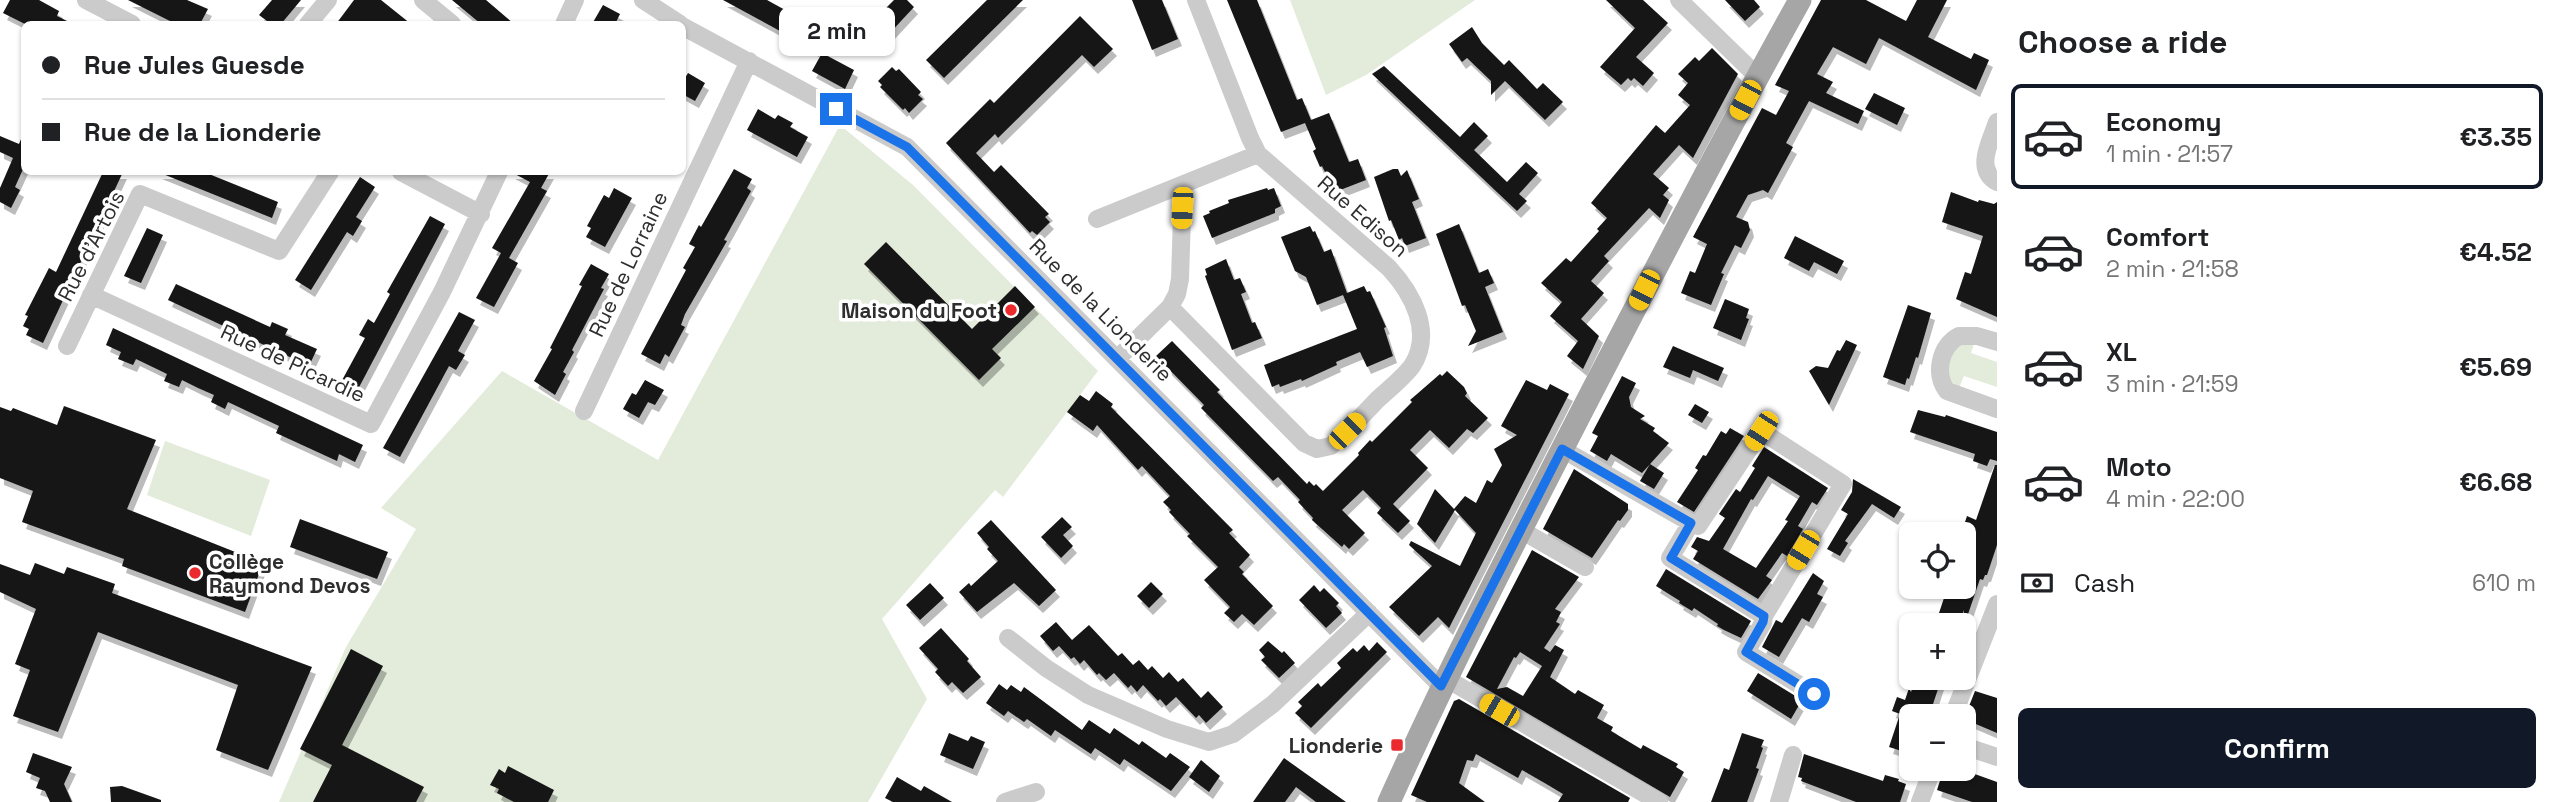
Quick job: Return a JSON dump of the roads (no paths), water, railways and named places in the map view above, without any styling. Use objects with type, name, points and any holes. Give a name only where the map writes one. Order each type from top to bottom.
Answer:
[{"type":"main road","points":[[1389,802],[1443,682],[1562,449],[1691,200],[1800,0]]},
{"type":"street","points":[[86,0],[126,21]]},
{"type":"street","points":[[310,21],[328,0]]},
{"type":"street","points":[[423,0],[448,21]]},
{"type":"street","points":[[565,21],[575,0]]},
{"type":"street","name":"Rue de la Lionderie","points":[[643,0],[675,21]]},
{"type":"street","name":"Rue Edison","points":[[1170,307],[1304,443],[1321,450],[1331,446],[1411,368],[1420,345],[1421,330],[1415,304],[1400,279],[1258,154],[1196,0]]},
{"type":"street","points":[[1679,0],[1758,76]]},
{"type":"street","name":"Rue de la Lionderie","points":[[686,28],[907,147],[1369,613],[1443,682],[1659,802]]},
{"type":"street","name":"Rue de Lorraine","points":[[584,411],[749,61]]},
{"type":"street","points":[[1997,122],[1984,162],[1986,172],[1997,182]]},
{"type":"street","points":[[1097,219],[1258,154]]},
{"type":"street","name":"Rue d'Artois","points":[[67,346],[140,194],[279,251],[328,175]]},
{"type":"street","points":[[407,175],[481,214]]},
{"type":"street","name":"Rue de Picardie","points":[[91,295],[371,424],[442,292],[498,175]]},
{"type":"street","points":[[1118,358],[1170,307],[1177,294],[1180,279],[1183,185]]},
{"type":"street","points":[[1997,342],[1967,334],[1952,339],[1943,357],[1940,377],[1947,391],[1997,409]]},
{"type":"street","points":[[1562,449],[1698,526],[1761,431],[1843,484],[1764,616],[1746,652],[1814,694]]},
{"type":"street","points":[[1691,523],[1671,558],[1764,616]]},
{"type":"street","points":[[1521,530],[1585,566]]},
{"type":"street","points":[[1958,704],[1997,604]]},
{"type":"street","points":[[1008,638],[1045,668],[1088,695],[1167,729],[1209,742],[1233,734],[1273,704],[1369,613]]},
{"type":"street","points":[[1976,751],[1997,757]]},
{"type":"street","points":[[1779,802],[1793,755]]},
{"type":"street","points":[[1920,802],[1928,781]]},
{"type":"street","points":[[1005,802],[1036,792]]},
{"type":"place","name":"Maison du Foot","points":[[1011,310]]},
{"type":"place","name":"Collège Raymond Devos","points":[[195,573]]},
{"type":"place","name":"Lionderie","points":[[1397,745]]}]
